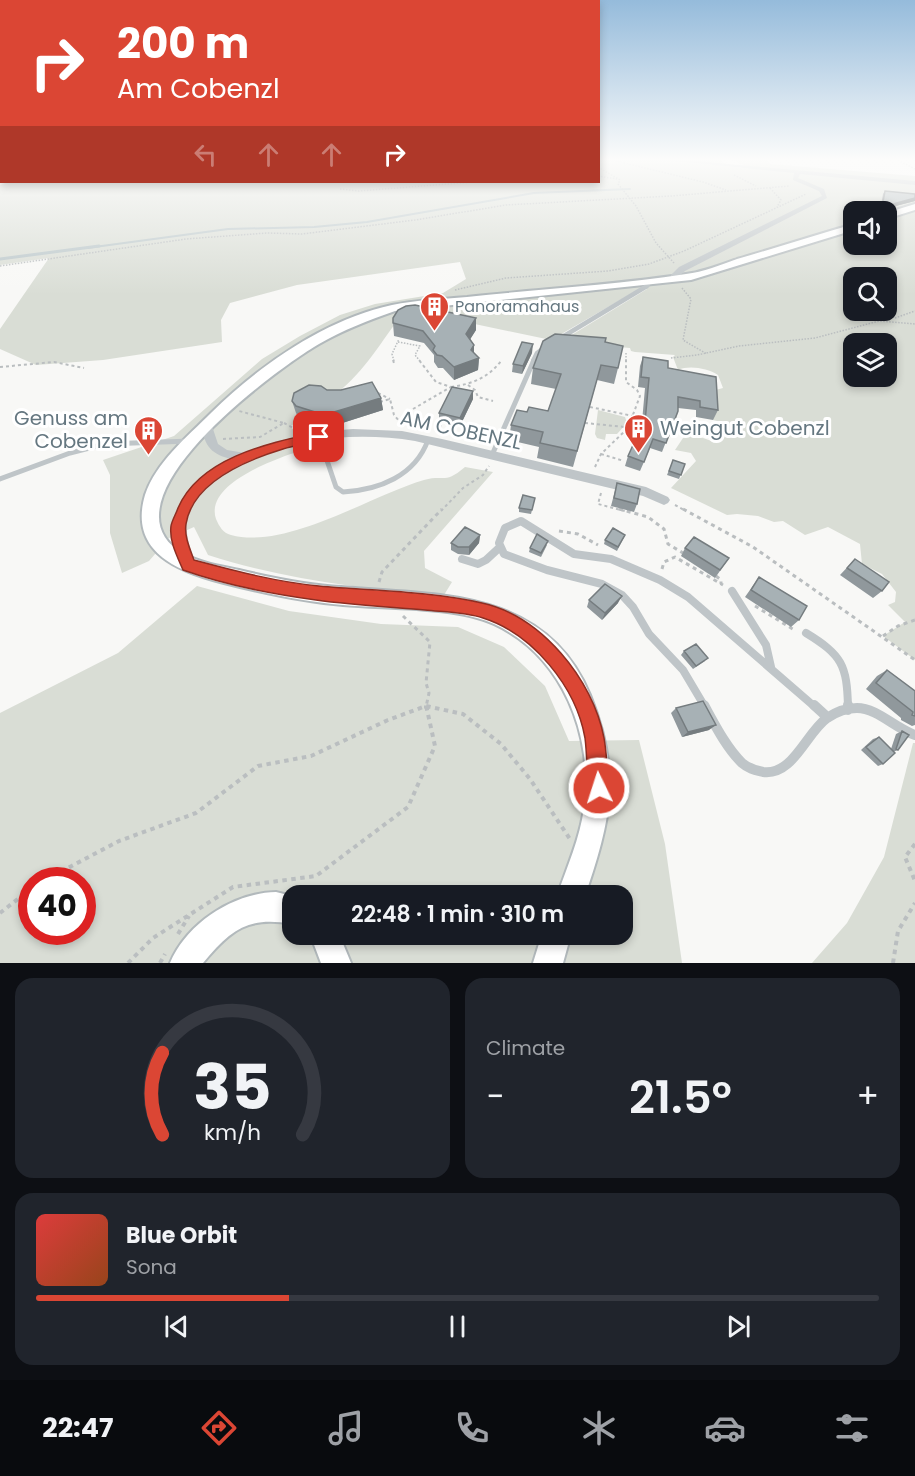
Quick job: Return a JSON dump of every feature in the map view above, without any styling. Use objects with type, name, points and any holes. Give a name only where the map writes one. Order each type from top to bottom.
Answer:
[{"type":"street","points":[[677,282],[675,275],[682,269],[812,205]]},
{"type":"street","points":[[897,213],[915,207]]},
{"type":"street","points":[[575,885],[597,809],[599,788],[594,736],[579,693],[557,660],[531,635],[501,617],[484,611],[457,606],[325,594],[237,578],[189,565],[164,549],[154,532],[151,513],[158,484],[169,467],[192,441],[263,377],[325,335],[377,312],[394,308],[649,282],[677,282],[843,230]]},
{"type":"street","points":[[207,426],[209,441],[218,451],[248,457]]},
{"type":"street","name":"AM COBENZL","points":[[189,565],[180,544],[178,532],[183,511],[201,485],[217,473],[248,457],[282,445],[319,437],[371,433],[433,438],[492,455],[646,492],[664,500]]},
{"type":"street","points":[[184,963],[204,938],[241,913],[264,906],[282,908]]},
{"type":"street","points":[[329,945],[336,963]]},
{"type":"street","points":[[548,963],[554,945]]},
{"type":"lane","points":[[492,455],[537,353],[647,286],[649,282]]},
{"type":"lane","points":[[319,437],[339,490],[349,492],[397,477],[410,469],[433,438]]},
{"type":"lane","points":[[0,479],[70,453],[105,444],[192,441]]},
{"type":"lane","points":[[826,716],[771,667],[744,648],[688,597],[660,580],[611,559],[574,554],[521,521],[508,525],[501,532],[498,542],[504,554],[547,570],[601,583],[629,602],[642,625],[683,669],[738,759],[753,770],[769,772],[786,765],[802,749],[816,726],[826,716],[848,710],[864,710],[895,729],[915,735]]},
{"type":"lane","points":[[462,559],[473,566],[478,565],[499,548]]},
{"type":"lane","points":[[732,591],[766,645],[771,667]]},
{"type":"lane","points":[[806,633],[831,648],[842,660],[847,674],[848,710]]},
{"type":"path","points":[[0,266],[186,239],[267,233],[302,234],[367,228],[403,220],[425,219],[503,205]]},
{"type":"path","points":[[635,205],[650,236],[675,262],[670,267]]},
{"type":"path","points":[[453,291],[469,285],[506,278],[632,268],[668,257],[781,205]]},
{"type":"path","points":[[677,282],[692,299],[683,340],[707,354]]},
{"type":"path","points":[[897,318],[915,311]]},
{"type":"path","points":[[897,320],[915,324]]},
{"type":"path","points":[[671,358],[707,354],[737,346],[827,336],[855,325],[880,321]]},
{"type":"path","points":[[394,363],[392,354],[398,341],[420,346],[415,355],[436,381],[451,387]]},
{"type":"path","points":[[593,479],[596,462],[601,454],[628,428],[640,396],[626,382],[626,353]]},
{"type":"path","points":[[0,367],[50,362],[72,363],[84,368]]},
{"type":"path","points":[[413,409],[451,387],[468,385],[494,372],[501,362]]},
{"type":"path","points":[[468,385],[475,390],[478,398],[493,401]]},
{"type":"path","points":[[378,393],[390,399],[394,415],[401,422],[398,428]]},
{"type":"path","points":[[379,402],[390,399]]},
{"type":"path","points":[[228,407],[284,423],[304,434]]},
{"type":"path","points":[[590,407],[633,416]]},
{"type":"path","points":[[433,438],[442,422]]},
{"type":"path","points":[[220,440],[252,439],[284,423]]},
{"type":"path","points":[[585,423],[628,428],[642,434]]},
{"type":"path","points":[[601,454],[624,461]]},
{"type":"path","points":[[380,579],[382,572],[463,488],[483,475],[488,468]]},
{"type":"path","points":[[606,482],[598,504],[648,517],[664,529],[669,544],[683,553]]},
{"type":"path","points":[[664,500],[753,547],[915,660]]},
{"type":"path","points":[[559,531],[578,534],[610,551],[611,559]]},
{"type":"path","points":[[716,576],[721,580],[721,584]]},
{"type":"path","points":[[316,876],[408,807],[435,746],[426,706],[429,693],[426,683],[430,642],[400,613]]},
{"type":"path","points":[[883,636],[898,626],[915,620]]},
{"type":"path","points":[[70,867],[119,841],[196,813],[258,766],[311,756],[388,720],[426,706],[463,714],[501,744],[530,779],[567,836],[585,853]]},
{"type":"path","points":[[915,844],[905,857],[915,881]]},
{"type":"path","points":[[0,913],[18,899]]},
{"type":"path","points":[[893,963],[892,950],[902,920],[915,903]]},
{"type":"path","points":[[128,963],[153,938],[191,914]]},
{"type":"shaded area","points":[[0,205],[843,205],[843,255],[897,255],[897,205],[915,205],[915,660],[883,636],[905,622],[888,605],[895,602],[896,592],[882,574],[862,564],[860,544],[828,527],[805,535],[783,521],[774,522],[758,516],[727,515],[671,488],[696,461],[691,453],[675,450],[687,432],[714,442],[729,424],[713,420],[712,391],[723,388],[718,375],[698,368],[678,370],[673,357],[675,355],[635,352],[630,348],[586,344],[570,336],[647,289],[639,289],[551,340],[451,319],[395,324],[347,385],[326,400],[296,413],[299,419],[290,427],[315,446],[269,462],[251,471],[222,492],[215,505],[216,519],[222,529],[231,535],[253,538],[277,535],[302,528],[424,480],[453,476],[465,467],[493,472],[424,551],[425,568],[452,582],[444,595],[325,582],[237,564],[208,555],[194,527],[169,538],[149,561],[122,573],[110,533],[110,475],[103,460],[174,436],[262,359],[340,315],[375,304],[443,293],[466,279],[460,262],[297,285],[230,303],[221,320],[222,342],[103,360],[36,365],[0,349],[0,329],[49,258],[0,265]]},
{"type":"shaded area","points":[[598,410],[625,417],[627,423],[617,434],[606,434],[605,440],[597,438],[595,434]]},
{"type":"shaded area","points":[[197,586],[289,611],[381,624],[458,627],[504,647],[545,686],[569,741],[639,740],[665,844],[682,963],[0,963],[0,713],[118,653]]},
{"type":"shaded area","points":[[913,743],[915,743],[915,963],[812,963],[847,923],[884,857]]},
{"type":"building","points":[[415,305],[476,318],[466,334],[474,345],[471,350],[479,358],[454,367],[442,356],[437,355],[433,350],[435,346],[423,331],[393,323],[398,310]]},
{"type":"building","points":[[555,334],[606,338],[605,342],[623,346],[618,368],[601,365],[577,451],[540,443],[543,432],[511,425],[517,410],[527,412],[529,407],[548,411],[561,374],[533,368],[543,341]]},
{"type":"building","points":[[522,342],[533,344],[523,366],[513,364]]},
{"type":"building","points":[[643,357],[668,361],[668,368],[716,377],[718,410],[700,407],[700,401],[678,397],[678,411],[666,443],[653,439],[644,462],[628,456],[639,432],[644,433],[649,378],[641,377]]},
{"type":"building","points":[[372,382],[381,398],[334,412],[315,412],[296,406],[292,401],[294,393],[309,385],[321,386],[327,390],[341,390]]},
{"type":"building","points":[[452,387],[473,391],[460,418],[439,413]]},
{"type":"building","points":[[673,460],[685,464],[681,475],[669,471]]},
{"type":"building","points":[[617,483],[640,489],[637,504],[614,498]]},
{"type":"building","points":[[523,495],[535,498],[532,510],[519,508]]},
{"type":"building","points":[[465,527],[480,535],[469,547],[458,547],[451,543]]},
{"type":"building","points":[[613,528],[625,535],[618,547],[605,540]]},
{"type":"building","points":[[537,534],[548,541],[541,553],[530,548]]},
{"type":"building","points":[[694,537],[729,558],[720,570],[685,548]]},
{"type":"building","points":[[855,559],[889,582],[882,591],[847,568]]},
{"type":"building","points":[[759,577],[807,606],[799,620],[751,590]]},
{"type":"building","points":[[605,584],[622,596],[605,613],[589,600]]},
{"type":"building","points":[[696,644],[708,658],[696,666],[684,651]]},
{"type":"building","points":[[887,670],[915,691],[915,716],[876,683]]},
{"type":"building","points":[[703,701],[716,725],[688,732],[676,708]]},
{"type":"building","points":[[902,731],[909,735],[898,750],[896,749]]},
{"type":"building","points":[[879,737],[895,753],[883,764],[866,747]]},
{"type":"waterway","points":[[87,248],[228,229],[314,227],[367,222],[465,205]]},
{"type":"waterway","points":[[0,259],[99,246]]},
{"type":"place","name":"Panoramahaus","points":[[434,332]]},
{"type":"place","name":"Weingut Cobenzl","points":[[639,454]]},
{"type":"place","name":"Genuss am Cobenzel","points":[[149,456]]},
{"type":"route","points":[[319,437],[282,445],[248,457],[217,473],[201,485],[189,499],[178,525],[180,544],[189,565],[296,590],[334,596],[457,606],[501,617],[531,635],[545,647],[557,660],[579,693],[594,736],[599,788]]}]
